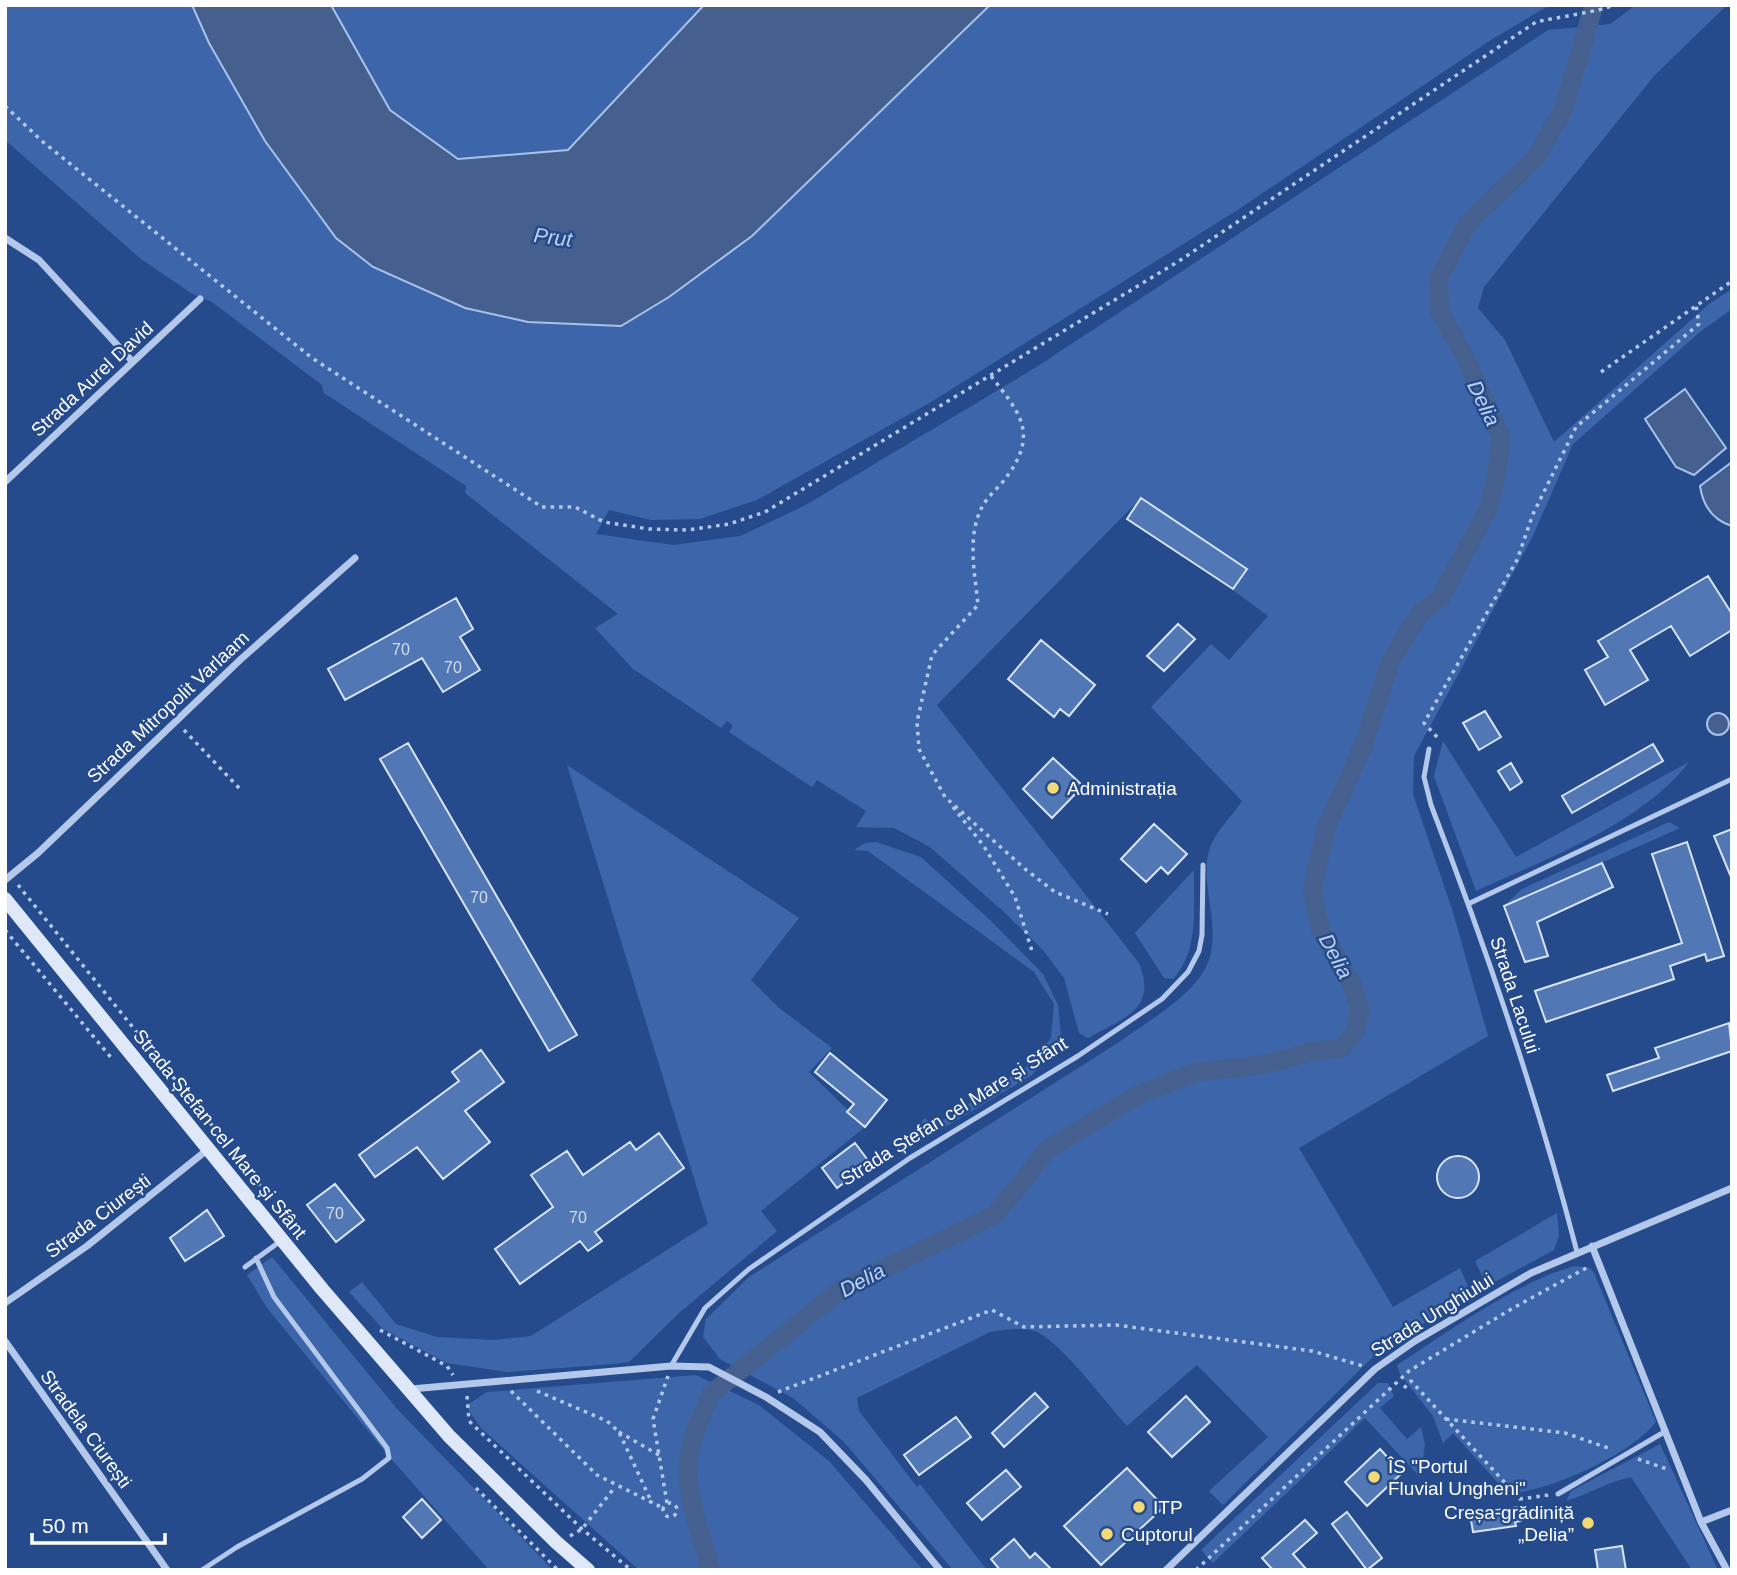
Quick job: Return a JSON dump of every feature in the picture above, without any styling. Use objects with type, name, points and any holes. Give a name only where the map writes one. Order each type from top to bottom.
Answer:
[{"type":"main road","name":"Strada Ștefan cel Mare și Sfânt","points":[[5,899],[206,1150],[449,1436],[581,1567]]},
{"type":"street","points":[[5,237],[39,260],[132,361]]},
{"type":"street","name":"Strada Aurel David","points":[[5,482],[200,299]]},
{"type":"street","name":"Strada Mitropolit Varlaam","points":[[8,878],[175,721],[355,558]]},
{"type":"street","name":"Strada Ciurești","points":[[5,1303],[86,1246],[206,1150]]},
{"type":"street","name":"Strada Unghiului","points":[[1166,1570],[1375,1370],[1446,1321],[1577,1252],[1732,1188]]},
{"type":"street","points":[[1592,1246],[1701,1522],[1727,1570]]},
{"type":"street","name":"Stradela Ciurești","points":[[5,1340],[167,1570]]},
{"type":"street","points":[[410,1389],[671,1366],[709,1367],[766,1397],[820,1432],[866,1480],[940,1570]]},
{"type":"street","points":[[1701,1522],[1732,1510]]},
{"type":"lane","name":"Strada Lacului","points":[[1429,749],[1424,777],[1431,805],[1468,904],[1559,1183],[1577,1252]]},
{"type":"lane","points":[[1468,904],[1732,779]]},
{"type":"lane","name":"Strada Ștefan cel Mare și Sfânt","points":[[671,1366],[705,1308],[749,1269],[910,1158],[1078,1056],[1162,999],[1188,972],[1199,951],[1202,935],[1203,865]]},
{"type":"lane","points":[[245,1267],[282,1240]]},
{"type":"lane","points":[[202,1570],[385,1463],[389,1458],[387,1448],[274,1297],[256,1258]]},
{"type":"lane","points":[[1558,1494],[1666,1431]]},
{"type":"path","points":[[5,106],[43,142],[312,358],[542,507],[575,507],[604,522],[649,529],[688,530],[729,524],[765,512],[1179,261],[1298,178],[1536,22],[1572,13],[1607,9],[1613,5]]},
{"type":"path","points":[[1601,372],[1732,281]]},
{"type":"path","points":[[1437,737],[1424,723],[1517,560],[1533,514],[1576,427],[1699,324],[1696,305]]},
{"type":"path","points":[[991,376],[1022,416],[1024,446],[1009,474],[981,508],[972,550],[978,605],[932,655],[924,679],[917,722],[919,748],[945,797],[983,845],[1015,897],[1032,951]]},
{"type":"path","points":[[175,721],[240,789]]},
{"type":"path","points":[[945,797],[1055,891],[1108,914]]},
{"type":"path","points":[[8,878],[290,1222]]},
{"type":"path","points":[[1196,1570],[1409,1371],[1513,1308],[1599,1261]]},
{"type":"path","points":[[766,1397],[992,1310],[1024,1327],[1116,1325],[1312,1350],[1375,1370]]},
{"type":"path","points":[[373,1324],[416,1352],[447,1366],[470,1399],[469,1421],[582,1529],[631,1570]]},
{"type":"path","points":[[667,1503],[677,1508],[675,1517],[664,1516],[663,1508],[667,1503],[653,1419],[671,1366]]},
{"type":"path","points":[[515,1381],[607,1421],[619,1432],[659,1455]]},
{"type":"path","points":[[1404,1388],[1411,1381],[1520,1499],[1558,1494]]},
{"type":"path","points":[[501,1383],[535,1412],[597,1475],[615,1487],[663,1508]]},
{"type":"path","points":[[1446,1419],[1565,1433],[1682,1474]]},
{"type":"path","points":[[619,1432],[652,1503]]},
{"type":"path","points":[[582,1529],[615,1487]]},
{"type":"shaded area","points":[[5,5],[192,5],[240,97],[276,154],[336,238],[858,134],[990,5],[1550,5],[1494,38],[1236,211],[931,402],[757,500],[700,519],[651,520],[609,510],[596,534],[673,545],[740,536],[804,506],[1035,368],[1548,30],[1610,24],[1636,5],[1727,5],[1654,76],[1484,287],[1478,308],[1505,340],[1554,442],[1709,304],[1732,289],[1732,309],[1701,331],[1573,444],[1532,538],[1414,756],[1413,794],[1453,912],[1488,1036],[1299,1148],[1393,1307],[1460,1268],[1472,1296],[1383,1347],[1223,1505],[1209,1491],[1268,1437],[1197,1365],[1127,1426],[1060,1350],[1039,1333],[1028,1330],[990,1332],[857,1398],[859,1411],[917,1487],[920,1484],[987,1570],[953,1570],[844,1442],[793,1398],[720,1359],[703,1337],[706,1319],[749,1277],[1116,1044],[1172,1004],[1200,977],[1212,945],[1207,860],[1214,839],[1242,801],[1151,707],[1211,644],[1229,660],[1268,616],[1233,590],[1248,568],[1141,498],[937,705],[1139,963],[1144,979],[1144,992],[1134,1011],[1088,1038],[1079,1033],[1064,978],[1043,950],[930,847],[894,828],[856,827],[866,811],[817,780],[812,787],[729,732],[733,726],[727,721],[721,728],[633,669],[595,628],[618,614],[465,493],[466,486],[324,393],[322,385],[212,302],[191,293],[141,259],[5,140]]},
{"type":"shaded area","points":[[331,5],[704,5],[568,150],[458,159],[390,110]]},
{"type":"shaded area","points":[[1443,741],[1516,857],[1689,762],[1646,804],[1619,822],[1562,852],[1476,891],[1434,776]]},
{"type":"shaded area","points":[[567,765],[799,918],[751,980],[778,1007],[832,1048],[809,1072],[865,1127],[761,1211],[777,1231],[679,1313],[629,1362],[507,1372],[447,1363],[383,1329],[349,1292],[362,1282],[396,1324],[437,1337],[494,1340],[531,1336],[708,1224]]},
{"type":"shaded area","points":[[1669,822],[1680,828],[1504,906],[1522,889]]},
{"type":"shaded area","points":[[876,842],[921,857],[990,920],[1043,974],[1058,1005],[1061,1034],[1054,1052],[1032,1075],[922,1141],[915,1133],[924,1118],[935,1125],[1032,1063],[1051,1038],[1054,1004],[1034,972],[868,851],[854,850],[865,843]]},
{"type":"shaded area","points":[[1194,870],[1193,928],[1188,955],[1173,979],[1164,978],[1135,933]]},
{"type":"shaded area","points":[[1557,1213],[1559,1235],[1554,1250],[1491,1284],[1484,1280],[1475,1261]]},
{"type":"shaded area","points":[[272,1257],[398,1410],[553,1570],[489,1570],[387,1454],[267,1308],[247,1275]]},
{"type":"shaded area","points":[[1575,1266],[1590,1268],[1594,1273],[1656,1422],[1628,1447],[1588,1470],[1544,1486],[1507,1493],[1453,1433],[1443,1443],[1433,1416],[1400,1374],[1397,1365],[1507,1295]]},
{"type":"shaded area","points":[[696,1375],[759,1405],[829,1461],[923,1570],[639,1570],[480,1427],[466,1406],[487,1392]]},
{"type":"shaded area","points":[[1378,1383],[1388,1383],[1394,1396],[1380,1408],[1407,1439],[1421,1427],[1425,1445],[1420,1477],[1365,1418],[1213,1563],[1201,1550]]},
{"type":"shaded area","points":[[1660,1444],[1718,1570],[1692,1570],[1631,1477],[1566,1501],[1571,1491]]},
{"type":"water","name":"Prut","points":[[192,5],[331,5],[390,110],[458,159],[568,150],[704,5],[990,5],[752,236],[669,297],[621,326],[528,322],[465,308],[373,267],[336,238],[265,141],[209,43]]},
{"type":"water","points":[[1685,389],[1726,448],[1694,475],[1676,467],[1645,419]]},
{"type":"water","points":[[1732,462],[1732,526],[1719,520],[1710,511],[1703,500],[1700,486]]},
{"type":"water","points":[[1714,713],[1722,713],[1729,720],[1729,728],[1722,735],[1714,735],[1707,728],[1707,720]]},
{"type":"building","points":[[1141,498],[1247,569],[1233,589],[1127,519]]},
{"type":"building","points":[[1708,576],[1732,614],[1732,630],[1690,656],[1671,626],[1630,650],[1648,680],[1605,705],[1585,670],[1608,657],[1598,641]]},
{"type":"building","points":[[456,598],[473,629],[460,637],[480,670],[443,692],[422,658],[345,700],[328,669]]},
{"type":"building","points":[[1178,624],[1195,639],[1164,671],[1147,656]]},
{"type":"building","points":[[1041,640],[1095,685],[1069,716],[1060,709],[1054,717],[1008,679]]},
{"type":"building","points":[[1485,711],[1501,737],[1479,750],[1463,723]]},
{"type":"building","points":[[408,743],[577,1035],[549,1051],[380,759]]},
{"type":"building","points":[[1653,744],[1663,761],[1572,813],[1562,796]]},
{"type":"building","name":"Administrația","points":[[1053,758],[1083,786],[1052,818],[1023,789]]},
{"type":"building","points":[[1511,763],[1522,782],[1510,790],[1498,771]]},
{"type":"building","points":[[1154,824],[1187,854],[1168,874],[1161,867],[1146,882],[1121,859]]},
{"type":"building","points":[[1732,829],[1732,877],[1731,877],[1714,836]]},
{"type":"building","points":[[1687,842],[1724,956],[1707,961],[1705,954],[1670,966],[1674,979],[1546,1022],[1535,991],[1682,943],[1652,854]]},
{"type":"building","points":[[1602,863],[1613,887],[1537,922],[1548,956],[1525,962],[1504,906]]},
{"type":"building","points":[[1729,1023],[1732,1051],[1613,1091],[1607,1075],[1659,1058],[1655,1048]]},
{"type":"building","points":[[481,1050],[504,1082],[465,1111],[490,1142],[443,1179],[417,1147],[375,1177],[359,1155],[459,1081],[452,1072]]},
{"type":"building","points":[[830,1053],[887,1100],[865,1127],[847,1112],[854,1104],[815,1072]]},
{"type":"building","points":[[659,1133],[684,1168],[595,1232],[602,1241],[588,1251],[580,1241],[520,1284],[495,1249],[553,1207],[531,1175],[567,1151],[583,1175],[630,1142],[636,1150]]},
{"type":"building","points":[[855,1143],[870,1163],[837,1188],[822,1168]]},
{"type":"building","points":[[1458,1156],[1473,1162],[1479,1177],[1473,1192],[1458,1198],[1443,1192],[1437,1177],[1443,1162]]},
{"type":"building","points":[[335,1184],[364,1220],[336,1242],[307,1205]]},
{"type":"building","points":[[207,1210],[224,1236],[185,1261],[170,1238]]},
{"type":"building","points":[[1035,1393],[1048,1407],[1004,1447],[992,1433]]},
{"type":"building","points":[[1186,1396],[1210,1422],[1172,1457],[1148,1432]]},
{"type":"building","points":[[956,1417],[971,1437],[919,1475],[904,1455]]},
{"type":"building","points":[[1380,1449],[1402,1473],[1367,1506],[1345,1482]]},
{"type":"building","points":[[1127,1468],[1164,1507],[1101,1565],[1064,1526]]},
{"type":"building","points":[[1006,1470],[1021,1487],[982,1520],[967,1503]]},
{"type":"building","points":[[422,1499],[441,1520],[422,1538],[403,1517]]},
{"type":"building","points":[[1519,1507],[1521,1521],[1515,1522],[1516,1526],[1473,1532],[1470,1514]]},
{"type":"building","points":[[1347,1512],[1382,1558],[1367,1570],[1332,1524]]},
{"type":"building","points":[[1305,1520],[1317,1533],[1293,1554],[1307,1570],[1273,1570],[1262,1558]]},
{"type":"building","points":[[1014,1539],[1030,1558],[1035,1553],[1052,1570],[1000,1570],[991,1559]]},
{"type":"building","points":[[1622,1546],[1626,1570],[1598,1570],[1595,1550]]},
{"type":"waterway","name":"Delia","points":[[711,1570],[692,1506],[688,1467],[693,1438],[712,1393],[842,1289],[995,1215],[1048,1149],[1138,1095],[1196,1072],[1262,1065],[1319,1050],[1341,1049],[1355,1032],[1360,1010],[1351,982],[1321,931],[1312,890],[1326,828],[1364,744],[1391,660],[1421,612],[1440,599],[1489,507],[1501,437],[1463,353],[1440,312],[1438,279],[1468,223],[1537,156],[1564,108],[1594,5]]},
{"type":"place","name":"Administrația","points":[[1053,788]]},
{"type":"place","name":"ÎS \"Portul Fluvial Ungheni\"","points":[[1374,1477]]},
{"type":"place","name":"ITP","points":[[1139,1507]]},
{"type":"place","name":"Creșa-grădiniță „Delia”","points":[[1588,1523]]},
{"type":"place","name":"Cuptorul","points":[[1107,1534]]}]
